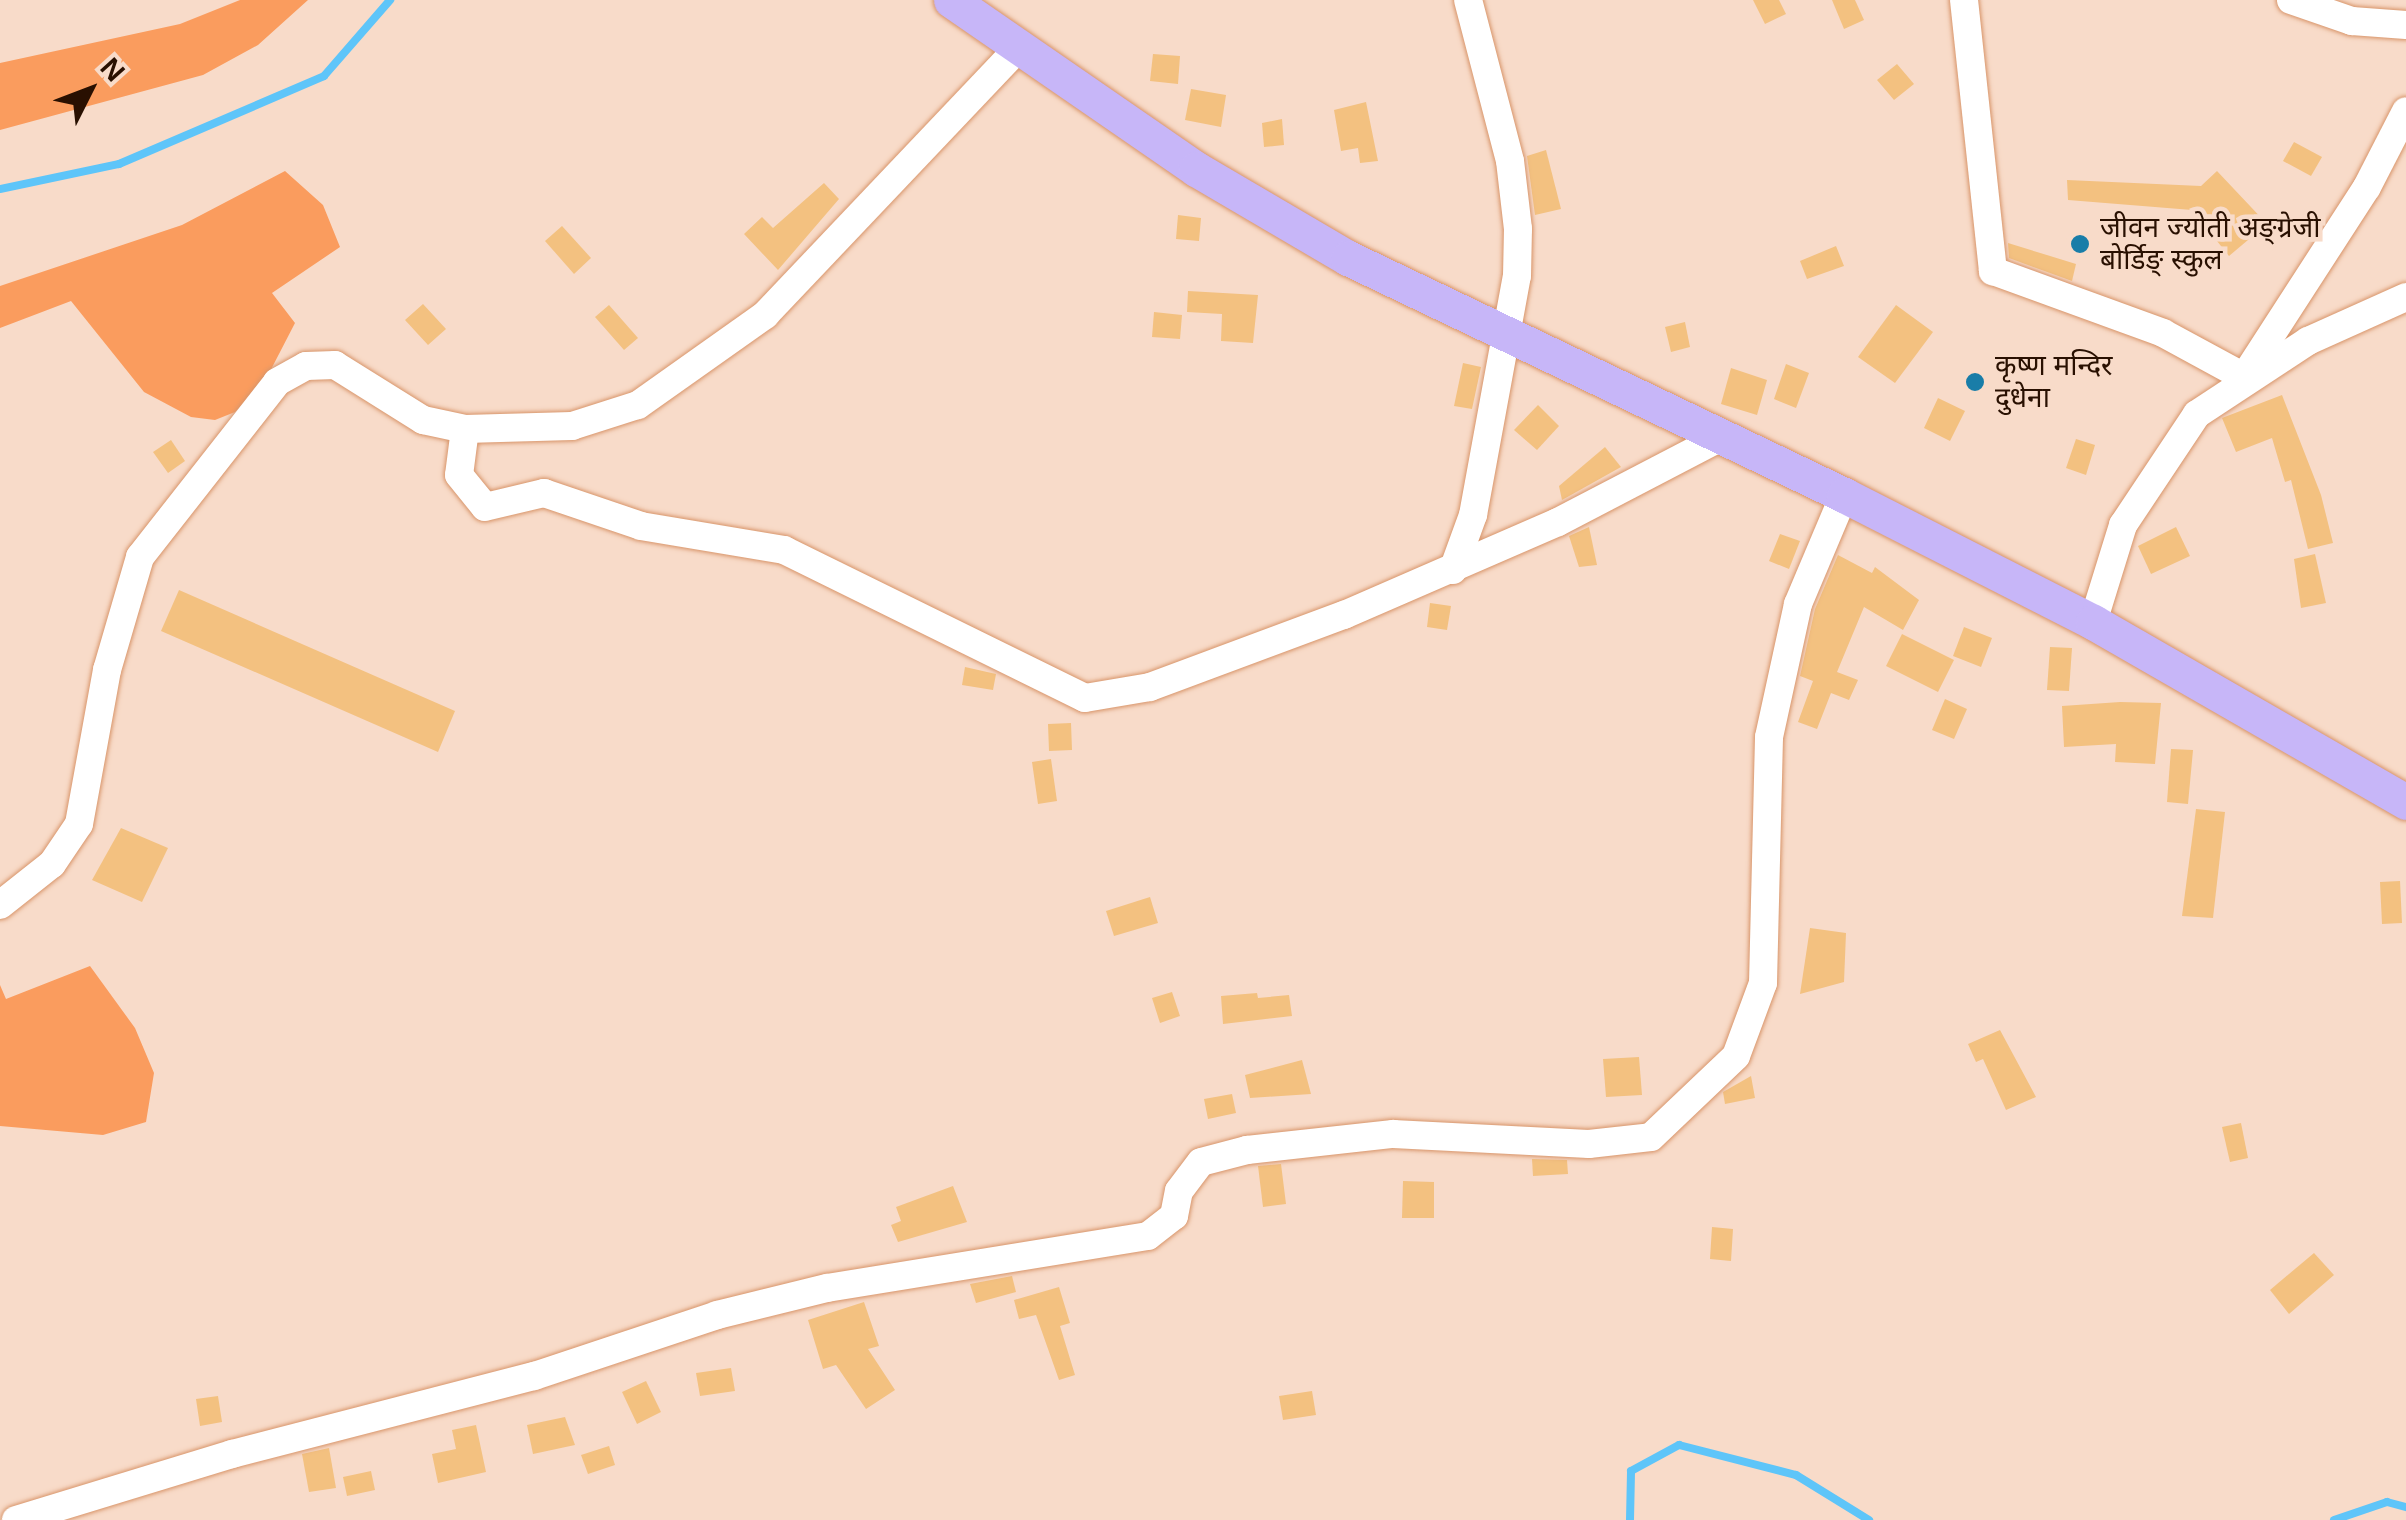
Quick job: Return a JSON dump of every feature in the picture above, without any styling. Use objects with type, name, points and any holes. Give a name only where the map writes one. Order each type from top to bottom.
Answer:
[{"type":"main road","points":[[951,0],[1196,169],[1348,258],[1844,495],[2093,622],[2406,802]]},
{"type":"street","points":[[1453,570],[1474,515],[1518,229],[1510,162],[1468,0]]},
{"type":"street","points":[[1964,0],[1992,272],[2163,333],[2244,377]]},
{"type":"street","points":[[2290,0],[2352,21],[2406,25]]},
{"type":"street","points":[[0,905],[52,864],[79,824],[107,670],[140,557],[276,382],[306,366],[335,366],[423,420],[465,429],[572,426],[638,405],[689,375],[765,315],[1017,49]]},
{"type":"street","points":[[2244,377],[2367,186],[2406,111]]},
{"type":"street","points":[[2093,622],[2123,524],[2159,463],[2197,414],[2244,377],[2406,297]]},
{"type":"street","points":[[465,429],[459,476],[485,507],[544,493],[641,526],[784,550],[1085,698],[1150,687],[1453,570],[1723,436]]},
{"type":"street","points":[[16,1520],[232,1454],[534,1376],[717,1315],[827,1288],[1148,1236],[1174,1216],[1180,1190],[1201,1162],[1248,1150],[1393,1134],[1589,1144],[1651,1137],[1736,1056],[1764,983],[1769,737],[1798,604],[1844,495]]},
{"type":"shaded area","points":[[240,0],[308,0],[258,45],[203,75],[0,130],[0,63],[180,24]]},
{"type":"shaded area","points":[[285,171],[323,205],[340,247],[272,293],[295,323],[264,383],[235,412],[215,420],[191,417],[144,392],[71,301],[0,328],[0,286],[182,225]]},
{"type":"shaded area","points":[[90,966],[135,1028],[154,1073],[146,1122],[103,1135],[0,1126],[0,985],[6,999]]},
{"type":"building","points":[[1753,0],[1779,0],[1786,14],[1765,24]]},
{"type":"building","points":[[1832,0],[1855,0],[1864,20],[1844,29]]},
{"type":"building","points":[[1153,54],[1180,56],[1178,84],[1150,81]]},
{"type":"building","points":[[1897,64],[1914,84],[1894,100],[1877,80]]},
{"type":"building","points":[[1191,89],[1226,95],[1221,127],[1185,120]]},
{"type":"building","points":[[1366,102],[1378,161],[1360,163],[1358,148],[1341,151],[1334,110]]},
{"type":"building","points":[[1282,119],[1284,145],[1264,147],[1262,123]]},
{"type":"building","points":[[2294,142],[2322,157],[2311,176],[2283,161]]},
{"type":"building","points":[[1546,150],[1561,209],[1535,215],[1527,156]]},
{"type":"building","points":[[2217,171],[2267,224],[2229,256],[2192,210],[2068,200],[2067,180],[2201,186]]},
{"type":"building","points":[[824,183],[839,199],[778,270],[744,234],[762,217],[773,228]]},
{"type":"building","points":[[1178,215],[1201,218],[1199,241],[1176,239]]},
{"type":"building","points":[[562,226],[591,258],[574,274],[545,241]]},
{"type":"building","points":[[2008,243],[2076,264],[2072,281],[2009,258]]},
{"type":"building","points":[[1836,246],[1844,266],[1807,279],[1800,261]]},
{"type":"building","points":[[1188,291],[1258,295],[1253,343],[1221,341],[1222,314],[1187,312]]},
{"type":"building","points":[[423,304],[446,329],[428,345],[405,320]]},
{"type":"building","points":[[609,305],[638,338],[624,350],[595,317]]},
{"type":"building","points":[[1896,305],[1933,332],[1895,383],[1858,357]]},
{"type":"building","points":[[1154,312],[1182,315],[1180,339],[1152,337]]},
{"type":"building","points":[[1685,322],[1690,347],[1671,352],[1665,327]]},
{"type":"building","points":[[1463,363],[1481,367],[1472,409],[1454,406]]},
{"type":"building","points":[[1786,364],[1809,373],[1796,408],[1774,399]]},
{"type":"building","points":[[1731,368],[1767,380],[1757,415],[1721,404]]},
{"type":"building","points":[[2282,395],[2321,495],[2333,543],[2308,549],[2291,480],[2285,482],[2272,438],[2236,452],[2222,418]]},
{"type":"building","points":[[1938,398],[1965,411],[1950,441],[1924,428]]},
{"type":"building","points":[[1538,405],[1559,426],[1537,450],[1514,430]]},
{"type":"building","points":[[2076,439],[2095,445],[2086,475],[2066,468]]},
{"type":"building","points":[[171,440],[185,461],[168,473],[153,452]]},
{"type":"building","points":[[1605,447],[1621,467],[1562,500],[1559,486]]},
{"type":"building","points":[[1589,527],[1597,565],[1579,567],[1569,536]]},
{"type":"building","points":[[2176,527],[2190,556],[2151,574],[2138,546]]},
{"type":"building","points":[[1780,534],[1800,541],[1789,569],[1769,561]]},
{"type":"building","points":[[2315,554],[2326,603],[2301,608],[2294,559]]},
{"type":"building","points":[[1838,555],[1872,573],[1875,567],[1919,600],[1903,630],[1864,607],[1837,672],[1858,680],[1849,700],[1831,693],[1817,729],[1798,722],[1813,681],[1800,676],[1815,609]]},
{"type":"building","points":[[179,590],[455,711],[438,752],[161,631]]},
{"type":"building","points":[[1430,603],[1451,606],[1447,630],[1427,627]]},
{"type":"building","points":[[1964,627],[1992,638],[1981,667],[1953,656]]},
{"type":"building","points":[[1902,634],[1954,660],[1938,692],[1886,666]]},
{"type":"building","points":[[2050,647],[2072,648],[2069,691],[2047,690]]},
{"type":"building","points":[[965,667],[996,674],[993,690],[962,685]]},
{"type":"building","points":[[1945,699],[1967,709],[1954,739],[1932,730]]},
{"type":"building","points":[[2161,703],[2155,764],[2115,762],[2116,744],[2064,747],[2062,706]]},
{"type":"building","points":[[1071,723],[1072,750],[1049,751],[1048,724]]},
{"type":"building","points":[[2171,749],[2193,750],[2188,804],[2167,802]]},
{"type":"building","points":[[1051,759],[1057,801],[1038,804],[1032,762]]},
{"type":"building","points":[[2196,809],[2225,812],[2213,918],[2182,916]]},
{"type":"building","points":[[121,828],[168,848],[142,902],[92,880]]},
{"type":"building","points":[[2400,881],[2402,923],[2382,924],[2380,882]]},
{"type":"building","points":[[1150,897],[1158,923],[1114,936],[1106,911]]},
{"type":"building","points":[[1810,928],[1846,933],[1844,982],[1800,994]]},
{"type":"building","points":[[1172,992],[1180,1016],[1160,1023],[1152,998]]},
{"type":"building","points":[[1257,993],[1258,998],[1289,995],[1292,1016],[1223,1024],[1221,996]]},
{"type":"building","points":[[2000,1030],[2036,1097],[2006,1110],[1983,1059],[1976,1062],[1968,1044]]},
{"type":"building","points":[[1639,1057],[1642,1095],[1606,1097],[1603,1059]]},
{"type":"building","points":[[1302,1060],[1311,1094],[1250,1098],[1245,1075]]},
{"type":"building","points":[[1751,1076],[1755,1098],[1725,1104],[1723,1092]]},
{"type":"building","points":[[1232,1094],[1236,1113],[1208,1119],[1204,1099]]},
{"type":"building","points":[[2241,1123],[2248,1158],[2230,1162],[2222,1127]]},
{"type":"building","points":[[1532,1159],[1567,1160],[1568,1174],[1533,1176]]},
{"type":"building","points":[[1281,1164],[1286,1204],[1263,1207],[1258,1166]]},
{"type":"building","points":[[1403,1181],[1434,1182],[1434,1218],[1402,1218]]},
{"type":"building","points":[[953,1186],[967,1222],[898,1242],[891,1225],[901,1221],[896,1207]]},
{"type":"building","points":[[1712,1227],[1733,1229],[1731,1261],[1710,1259]]},
{"type":"building","points":[[2314,1253],[2334,1275],[2289,1314],[2270,1290]]},
{"type":"building","points":[[1012,1276],[1016,1292],[976,1303],[970,1284]]},
{"type":"building","points":[[1059,1287],[1070,1323],[1060,1326],[1075,1375],[1059,1380],[1036,1315],[1019,1319],[1014,1300]]},
{"type":"building","points":[[864,1302],[879,1346],[868,1349],[895,1390],[866,1409],[836,1365],[823,1369],[808,1320]]},
{"type":"building","points":[[731,1368],[735,1391],[700,1396],[696,1373]]},
{"type":"building","points":[[646,1381],[661,1412],[637,1424],[622,1392]]},
{"type":"building","points":[[1312,1391],[1316,1415],[1283,1420],[1279,1396]]},
{"type":"building","points":[[218,1396],[222,1422],[200,1426],[196,1399]]},
{"type":"building","points":[[565,1417],[575,1445],[533,1454],[527,1425]]},
{"type":"building","points":[[476,1425],[486,1472],[438,1483],[432,1454],[456,1449],[452,1430]]},
{"type":"building","points":[[609,1446],[615,1465],[588,1474],[581,1455]]},
{"type":"building","points":[[329,1448],[336,1488],[309,1492],[302,1454]]},
{"type":"building","points":[[371,1471],[375,1490],[347,1496],[343,1477]]},
{"type":"waterway","points":[[0,189],[119,164],[324,76],[390,0]]},
{"type":"waterway","points":[[1630,1520],[1631,1471],[1679,1445],[1796,1475],[1869,1520]]},
{"type":"waterway","points":[[2334,1520],[2387,1502],[2406,1507]]},
{"type":"place","name":"जीवन ज्योती अङ्ग्रेजी बोर्डिङ् स्कुल","points":[[2080,244]]},
{"type":"place","name":"कृष्ण मन्दिर दुधेना","points":[[1975,382]]}]
